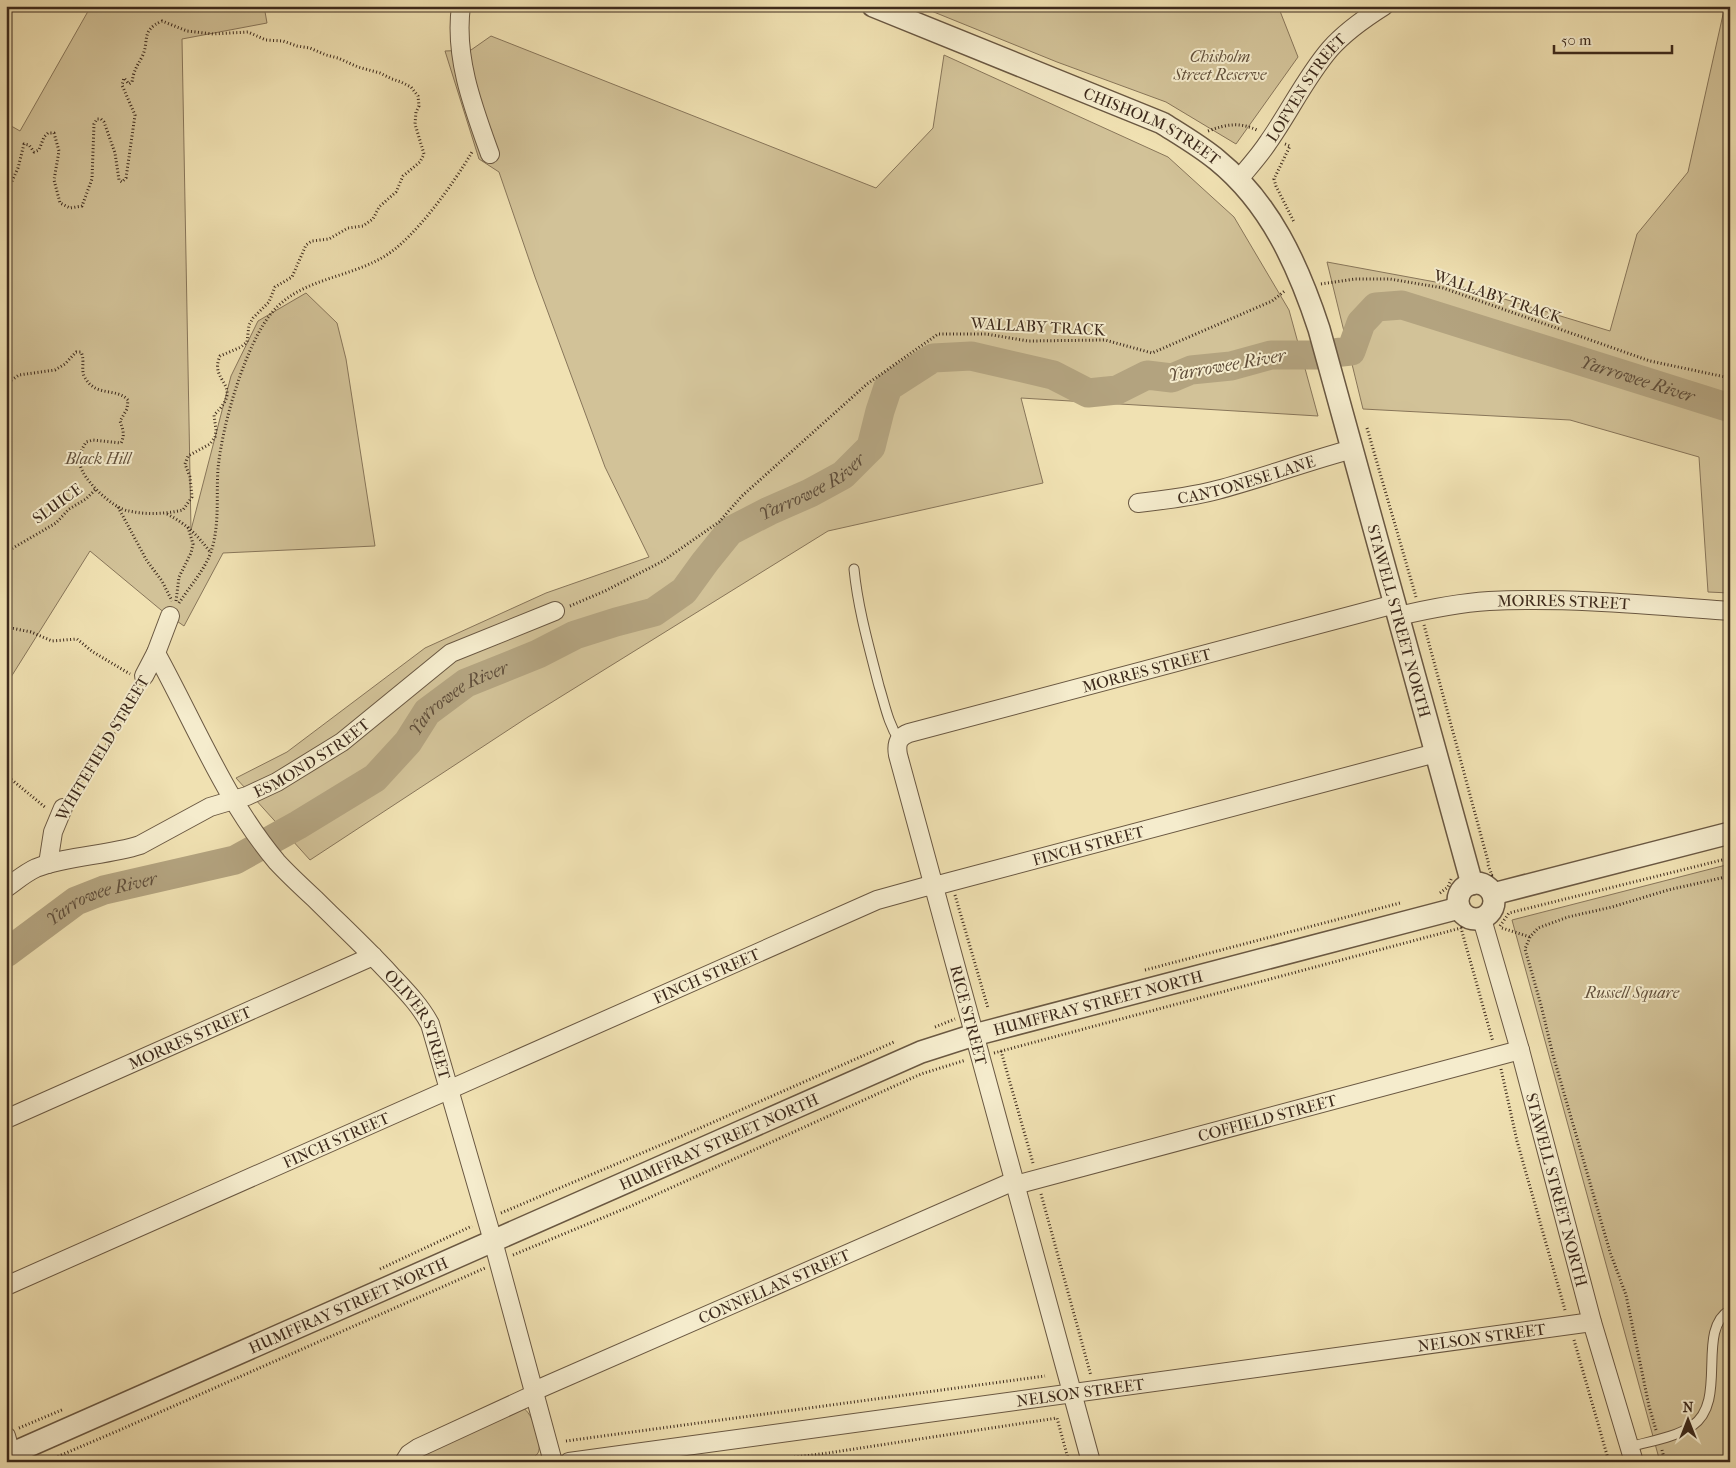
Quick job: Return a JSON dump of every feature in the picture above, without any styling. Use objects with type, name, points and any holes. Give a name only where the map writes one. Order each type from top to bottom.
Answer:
[{"type":"street","points":[[461,6],[460,35],[462,58],[469,91],[490,154]]},
{"type":"street","name":"CHISHOLM STREET","points":[[873,6],[1162,123],[1219,161],[1259,204],[1291,256],[1315,282],[1319,329],[1329,363]]},
{"type":"street","name":"LOFVEN STREET","points":[[1238,180],[1272,138],[1314,70],[1331,48],[1350,30],[1384,6]]},
{"type":"street","name":"STAWELL STREET NORTH","points":[[1329,363],[1470,877]]},
{"type":"street","name":"CANTONESE LANE","points":[[1138,503],[1177,499],[1214,491],[1314,459],[1353,450]]},
{"type":"street","name":"MORRES STREET","points":[[899,740],[909,733],[1397,610],[1507,600],[1632,603],[1730,611]]},
{"type":"street","name":"WHITEFIELD STREET","points":[[143,679],[173,611]]},
{"type":"street","name":"ESMOND STREET","points":[[48,864],[140,845],[210,807],[253,794],[277,782],[342,742],[451,653],[555,611]]},
{"type":"street","name":"OLIVER STREET","points":[[156,653],[200,740],[234,800],[267,850],[291,877],[373,956],[425,1014],[434,1036],[487,1219],[553,1462]]},
{"type":"street","name":"RICE STREET","points":[[899,740],[898,755],[1091,1462]]},
{"type":"street","name":"FINCH STREET","points":[[6,1286],[877,900],[1436,753]]},
{"type":"street","name":"WHITEFIELD STREET","points":[[48,864],[53,832],[61,812]]},
{"type":"street","points":[[1492,884],[1494,907],[1491,912],[1489,926],[1467,917],[1459,908],[1458,900],[1460,893],[1470,877],[1490,889],[1492,884],[1730,833]]},
{"type":"street","points":[[6,888],[32,870],[48,864]]},
{"type":"street","name":"HUMFFRAY STREET NORTH","points":[[9,1453],[905,1058],[941,1044],[1459,908]]},
{"type":"street","name":"STAWELL STREET NORTH","points":[[1489,926],[1592,1322],[1632,1454]]},
{"type":"street","name":"MORRES STREET","points":[[6,1119],[373,956]]},
{"type":"street","name":"COFFIELD STREET","points":[[1015,1183],[1037,1179],[1520,1050]]},
{"type":"street","name":"CONNELLAN STREET","points":[[404,1462],[418,1448],[535,1393],[1015,1183]]},
{"type":"street","name":"NELSON STREET","points":[[569,1462],[1592,1322]]},
{"type":"lane","name":"RICE STREET","points":[[854,569],[859,608],[874,668],[889,723],[899,740]]},
{"type":"lane","points":[[1632,1454],[1659,1439],[1694,1426],[1707,1409],[1711,1392],[1711,1360],[1715,1334],[1722,1314],[1730,1310]]},
{"type":"path","points":[[6,194],[18,168],[24,144],[30,146],[34,152],[39,150],[44,137],[48,133],[54,133],[59,151],[54,180],[60,203],[70,208],[82,206],[92,179],[94,124],[97,120],[104,122],[115,153],[119,180],[122,182],[126,178],[135,115],[122,85],[124,78],[129,84],[132,82],[134,68],[143,55],[146,34],[152,26],[162,21],[186,32],[213,34],[248,32],[266,40],[284,41],[310,48],[401,82],[411,87],[418,96],[419,106],[416,112],[415,124],[424,154],[420,162],[404,176],[396,192],[379,207],[373,219],[364,226],[348,228],[329,240],[312,241],[306,245],[292,277],[275,287],[269,302],[249,324],[247,342],[241,347],[220,356],[217,362],[218,371],[228,395],[226,401],[214,415],[215,437],[210,444],[188,456],[185,464],[190,477],[192,497],[183,510],[167,514],[127,511],[106,500],[80,466],[80,453],[86,442],[94,440],[121,443],[124,438],[124,430],[120,421],[127,409],[128,400],[124,395],[99,391],[88,382],[83,374],[83,356],[81,352],[76,352],[65,364],[55,370],[19,375],[9,382],[6,394]]},
{"type":"path","points":[[1208,131],[1241,124],[1290,146],[1274,179],[1279,193],[1297,227]]},
{"type":"path","points":[[173,611],[201,572],[210,553],[217,526],[218,477],[223,436],[240,379],[254,344],[266,321],[280,303],[296,291],[313,283],[376,261],[405,242],[465,164],[476,144],[481,127]]},
{"type":"path","name":"WALLABY TRACK","points":[[555,611],[605,591],[663,561],[719,522],[742,496],[867,384],[938,334],[986,334],[1028,341],[1105,340],[1152,354],[1272,301],[1293,286],[1315,282],[1355,279],[1390,279],[1443,288],[1650,361],[1730,378]]},
{"type":"path","name":"SLUICE","points":[[6,552],[56,523],[69,509],[86,499],[96,489]]},
{"type":"path","points":[[118,506],[147,561],[162,581],[173,611]]},
{"type":"path","points":[[167,514],[188,526],[210,553]]},
{"type":"path","points":[[173,611],[179,576],[191,553],[193,544],[188,526]]},
{"type":"path","points":[[6,628],[31,632],[52,641],[77,639],[94,652],[143,679]]},
{"type":"path","name":"WHITEFIELD STREET","points":[[61,812],[111,738],[143,679]]},
{"type":"path","points":[[6,776],[30,796],[61,812]]},
{"type":"path","points":[[1464,936],[1489,926],[1509,913],[1730,858]]},
{"type":"path","points":[[1431,895],[1441,892],[1448,886],[1454,874],[1470,877],[1489,865],[1492,884]]},
{"type":"path","points":[[1665,1462],[1649,1406],[1626,1295],[1610,1252],[1524,949],[1530,937],[1538,928],[1568,917],[1612,907],[1668,890],[1730,876]]},
{"type":"path","points":[[955,895],[988,1008]]},
{"type":"path","points":[[1136,972],[1404,902]]},
{"type":"path","points":[[1489,926],[1530,937]]},
{"type":"path","points":[[45,1462],[499,1262],[631,1206],[921,1074],[980,1056],[1461,928],[1498,1057],[1517,1140],[1609,1462]]},
{"type":"path","points":[[933,1028],[955,1019]]},
{"type":"path","points":[[487,1219],[682,1136],[898,1040]]},
{"type":"path","points":[[1001,1051],[1095,1390]]},
{"type":"path","points":[[566,1442],[1045,1376]]},
{"type":"path","points":[[756,1462],[838,1452],[1057,1418],[1069,1462]]},
{"type":"green space","name":"Black Hill","points":[[91,6],[264,6],[267,23],[182,39],[191,530],[231,376],[258,321],[306,293],[337,323],[346,359],[375,546],[223,553],[184,626],[161,610],[90,551],[6,685],[6,123],[20,131]]},
{"type":"green space","name":"Chisholm Street Reserve","points":[[919,6],[1278,6],[1298,57],[1236,144],[1166,102],[1057,62]]},
{"type":"green space","points":[[1719,6],[1730,6],[1730,593],[1708,592],[1699,457],[1570,420],[1363,409],[1327,262],[1468,288],[1610,331],[1637,234],[1688,172],[1724,10]]},
{"type":"green space","points":[[491,36],[876,188],[933,128],[944,55],[1168,157],[1234,217],[1289,310],[1318,416],[1021,398],[1043,483],[828,531],[528,717],[310,860],[236,778],[287,752],[425,648],[546,593],[649,557],[605,467],[535,277],[499,172],[479,159],[445,51],[471,50]]},
{"type":"green space","name":"Russell Square","points":[[1730,864],[1730,1462],[1660,1462],[1512,920]]},
{"type":"green space","points":[[523,1408],[530,1415],[538,1436],[538,1453],[532,1458],[520,1462],[418,1462],[424,1455]]},
{"type":"waterway","name":"Yarrowee River","points":[[6,953],[76,901],[104,890],[235,860],[298,825],[375,778],[408,742],[427,712],[466,683],[538,654],[575,635],[654,612],[684,591],[730,531],[843,475],[871,447],[888,387],[933,358],[971,356],[1053,375],[1088,393],[1117,390],[1147,375],[1172,378],[1191,370],[1231,366],[1271,355],[1315,355],[1351,351],[1361,323],[1376,307],[1402,305],[1730,408]]}]
